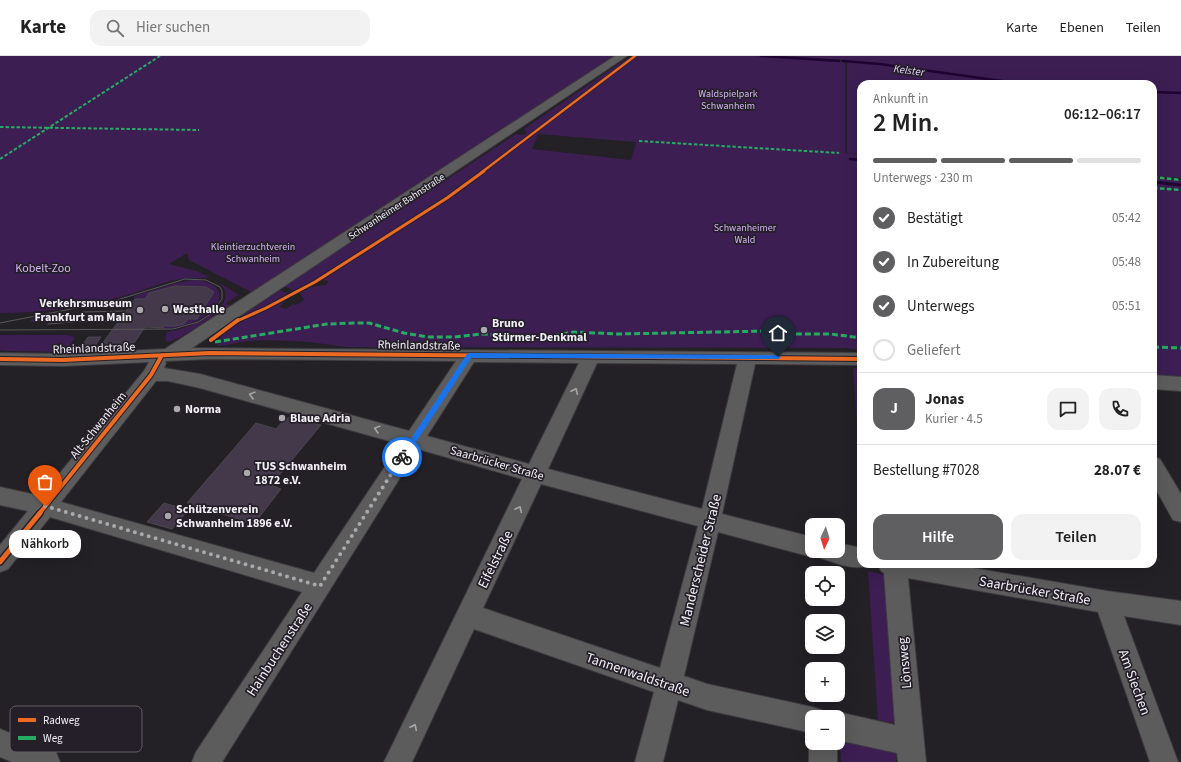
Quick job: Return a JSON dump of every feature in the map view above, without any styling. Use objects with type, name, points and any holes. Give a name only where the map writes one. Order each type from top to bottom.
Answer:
[{"type":"street","name":"Schwanheimer Bahnstraße","points":[[166,355],[622,56]]},
{"type":"street","name":"Rheinlandstraße","points":[[0,359],[63,360],[193,353],[857,359]]},
{"type":"street","points":[[182,376],[193,353]]},
{"type":"street","name":"Alt-Schwanheim","points":[[0,562],[152,375],[166,355]]},
{"type":"street","name":"Hainbuchenstraße","points":[[206,762],[469,356]]},
{"type":"street","name":"Eifelstraße","points":[[398,762],[591,356]]},
{"type":"street","name":"Manderscheider Straße","points":[[649,762],[710,521],[748,357]]},
{"type":"street","name":"Saarbrücker Straße","points":[[152,375],[168,374],[182,376],[536,474],[805,545]]},
{"type":"street","points":[[1157,382],[1181,384]]},
{"type":"street","points":[[1157,472],[1181,513]]},
{"type":"street","points":[[0,496],[45,506],[320,586]]},
{"type":"street","points":[[845,554],[857,557]]},
{"type":"street","name":"Lönsweg","points":[[893,568],[911,752]]},
{"type":"street","name":"Saarbrücker Straße","points":[[916,568],[1107,602],[1181,613]]},
{"type":"street","name":"Am Siechen","points":[[1107,602],[1164,762]]},
{"type":"street","name":"Tannenwaldstraße","points":[[468,615],[707,697],[805,718]]},
{"type":"street","points":[[845,728],[911,752]]},
{"type":"street","points":[[0,743],[10,747]]},
{"type":"street","points":[[823,750],[823,762]]},
{"type":"street","points":[[22,752],[46,762]]},
{"type":"green space","points":[[0,56],[615,56],[255,294],[189,260],[187,253],[169,264],[196,271],[210,277],[173,280],[127,295],[80,306],[32,312],[0,313]]},
{"type":"green space","name":"Schwanheimer Wald","points":[[634,56],[754,56],[845,62],[845,153],[857,154],[857,350],[845,348],[346,347],[310,342],[273,340],[249,341],[222,346],[217,345],[222,334],[237,323],[227,322],[270,293],[280,290],[288,294],[286,300],[279,307],[286,309],[293,304],[296,305],[304,300],[300,293],[311,287],[326,285],[329,281],[315,281],[294,291],[284,286],[516,134],[524,135],[527,132],[524,129],[623,61],[630,57],[633,59],[636,57]],"holes":[[[538,134],[636,142],[631,160],[532,149]]]},
{"type":"green space","points":[[784,56],[1181,56],[1181,178],[1157,176],[1157,80],[857,80],[857,154],[847,153],[847,60]]},
{"type":"green space","points":[[1157,178],[1181,180],[1181,377],[1157,375]]},
{"type":"green space","points":[[192,280],[209,283],[218,291],[219,296],[218,302],[214,308],[206,315],[185,325],[162,329],[164,326],[187,319],[213,292],[206,287],[175,286],[149,293],[145,299],[135,299],[134,296],[177,283]]},
{"type":"green space","points":[[218,282],[239,295],[226,303],[230,306],[179,338],[167,342],[165,339],[167,332],[199,322],[210,316],[219,308],[225,300],[225,291]]},
{"type":"green space","points":[[69,317],[66,321],[30,322],[32,319]]},
{"type":"green space","points":[[0,335],[67,335],[75,337],[66,352],[7,351],[0,350]]},
{"type":"green space","points":[[853,368],[857,368],[857,422]]},
{"type":"green space","points":[[868,571],[884,575],[897,724],[878,720]]},
{"type":"green space","points":[[845,742],[896,753],[896,762],[841,762],[840,750],[845,750]]},
{"type":"building","name":"Westhalle","points":[[175,286],[206,287],[214,292],[197,319],[188,319],[184,324],[164,326],[163,328],[145,327],[132,346],[99,348],[135,299],[145,299],[149,293]]},
{"type":"building","points":[[88,337],[101,337],[93,349],[80,349]]},
{"type":"building","name":"TUS Schwanheim 1872 e.V.","points":[[290,417],[321,425],[271,485],[281,489],[254,524],[187,503],[256,423],[276,429],[284,420]]},
{"type":"building","name":"Schützenverein Schwanheim 1896 e.V.","points":[[164,503],[188,510],[172,529],[147,522]]},
{"type":"waterway","name":"Kelster","points":[[761,56],[839,61]]},
{"type":"waterway","name":"Kelster","points":[[843,61],[880,64],[994,80]]},
{"type":"waterway","name":"Kelster","points":[[1157,92],[1181,93]]},
{"type":"waterway","points":[[850,159],[857,160]]},
{"type":"waterway","points":[[1157,182],[1181,185]]},
{"type":"tram line","points":[[0,323],[117,300],[185,279],[206,280],[220,287],[222,291],[222,299],[211,314],[198,322],[173,329],[0,330]]},
{"type":"tram line","points":[[83,312],[125,311]]},
{"type":"tram line","points":[[48,324],[85,321],[118,321]]},
{"type":"marked path","points":[[0,159],[160,56]]},
{"type":"marked path","points":[[0,127],[199,130]]},
{"type":"marked path","points":[[639,141],[839,153]]},
{"type":"marked path","points":[[1157,177],[1181,180]]},
{"type":"marked path","points":[[1157,188],[1181,190]]},
{"type":"marked path","points":[[215,342],[327,324],[356,323],[369,323],[404,333],[428,337],[454,337],[482,334],[545,337],[574,332],[618,334],[768,331],[796,334],[831,334],[857,337]]},
{"type":"marked path","points":[[1157,347],[1181,348]]},
{"type":"cycle path","points":[[211,340],[241,318],[266,308],[315,282],[447,198],[635,56]]},
{"type":"cycle path","points":[[0,359],[63,360],[210,353],[857,359]]},
{"type":"cycle path","points":[[0,562],[151,375],[162,355]]},
{"type":"way so far","points":[[45,506],[320,586],[402,457]]},
{"type":"place","name":"Westhalle","points":[[165,309]]},
{"type":"place","name":"Verkehrsmuseum Frankfurt am Main","points":[[140,310]]},
{"type":"place","name":"Bruno Stürmer-Denkmal","points":[[484,330]]},
{"type":"place","name":"Norma","points":[[177,409]]},
{"type":"place","name":"Blaue Adria","points":[[282,418]]},
{"type":"place","name":"TUS Schwanheim 1872 e.V.","points":[[247,473]]},
{"type":"place","name":"Nähkorb","points":[[45,506]]},
{"type":"place","name":"Schützenverein Schwanheim 1896 e.V.","points":[[168,516]]},
{"type":"route","points":[[402,457],[469,356],[778,357]]},
{"type":"park label","name":"Waldspielpark Schwanheim","points":[[728,98]]},
{"type":"park label","name":"Kleintierzuchtverein Schwanheim","points":[[253,252]]},
{"type":"park label","name":"Kobelt-Zoo","points":[[43,268]]}]
